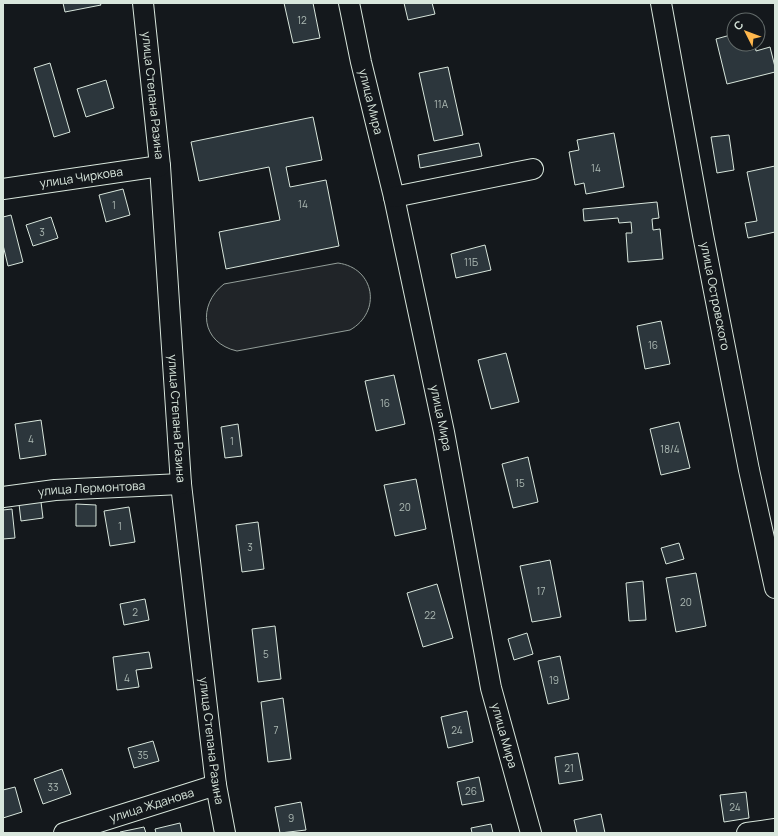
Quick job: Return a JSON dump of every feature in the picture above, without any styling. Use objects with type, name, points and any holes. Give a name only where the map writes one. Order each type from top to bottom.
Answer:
[{"type":"street","name":"улица Степана Разина","points":[[143,3],[160,166],[181,484],[216,785],[225,833]]},
{"type":"street","name":"улица Мира","points":[[349,3],[361,62],[394,197],[444,432],[491,688],[531,833]]},
{"type":"street","name":"улица Островского","points":[[661,3],[702,235],[749,470],[775,588]]},
{"type":"street","name":"улица Чиркова","points":[[3,189],[160,166]]},
{"type":"street","points":[[394,197],[533,169]]},
{"type":"street","name":"улица Лермонтова","points":[[3,497],[55,490],[181,484]]},
{"type":"street","name":"улица Жданова","points":[[64,833],[216,785]]},
{"type":"street","points":[[747,833],[775,829]]},
{"type":"shaded area","points":[[338,263],[350,267],[360,273],[370,292],[370,302],[367,313],[360,322],[350,330],[237,351],[225,347],[216,340],[210,332],[207,322],[207,312],[215,293],[224,284]]},
{"type":"building","points":[[63,3],[100,3],[101,5],[65,12]]},
{"type":"building","points":[[284,3],[313,3],[320,38],[293,43]]},
{"type":"building","points":[[404,3],[432,3],[435,14],[408,20]]},
{"type":"building","points":[[726,36],[726,52],[766,52],[766,48],[770,47],[775,72],[727,84],[716,39]]},
{"type":"building","points":[[50,63],[70,132],[54,137],[34,68]]},
{"type":"building","points":[[448,67],[463,135],[434,141],[419,73]]},
{"type":"building","points":[[106,80],[114,108],[86,117],[77,89]]},
{"type":"building","points":[[313,117],[322,160],[286,167],[290,187],[326,180],[339,246],[226,269],[219,232],[280,220],[269,167],[199,181],[191,142]]},
{"type":"building","points":[[614,133],[624,187],[586,194],[584,183],[575,185],[569,152],[579,150],[577,140]]},
{"type":"building","points":[[729,135],[734,170],[717,173],[711,137]]},
{"type":"building","points":[[479,143],[482,156],[420,168],[418,155]]},
{"type":"building","points":[[775,166],[775,232],[748,238],[745,223],[757,221],[747,172]]},
{"type":"building","points":[[123,189],[130,215],[106,222],[99,195]]},
{"type":"building","points":[[657,202],[659,218],[652,219],[653,230],[660,229],[663,259],[628,262],[626,233],[632,233],[631,222],[619,223],[618,218],[584,221],[583,209]]},
{"type":"building","points":[[11,215],[23,262],[8,266],[3,245],[3,217]]},
{"type":"building","points":[[51,217],[58,238],[33,246],[26,225]]},
{"type":"building","points":[[485,245],[491,270],[456,278],[451,254]]},
{"type":"building","points":[[661,321],[670,364],[645,369],[637,326]]},
{"type":"building","points":[[506,353],[519,402],[491,409],[478,360]]},
{"type":"building","points":[[394,375],[405,424],[376,431],[365,381]]},
{"type":"building","points":[[41,420],[46,455],[20,459],[15,424]]},
{"type":"building","points":[[679,422],[690,468],[661,475],[650,429]]},
{"type":"building","points":[[238,424],[242,456],[225,458],[221,427]]},
{"type":"building","points":[[528,457],[538,502],[513,508],[502,464]]},
{"type":"building","points":[[416,479],[426,529],[395,536],[384,485]]},
{"type":"building","points":[[41,502],[43,518],[21,521],[19,504]]},
{"type":"building","points":[[76,504],[96,505],[96,526],[76,526]]},
{"type":"building","points":[[129,507],[135,542],[110,546],[104,511]]},
{"type":"building","points":[[12,509],[15,538],[3,539],[3,510]]},
{"type":"building","points":[[258,522],[264,569],[242,572],[236,525]]},
{"type":"building","points":[[679,543],[684,559],[666,564],[661,548]]},
{"type":"building","points":[[550,560],[561,617],[532,622],[520,566]]},
{"type":"building","points":[[696,573],[706,626],[676,632],[666,578]]},
{"type":"building","points":[[643,581],[646,620],[629,621],[626,583]]},
{"type":"building","points":[[437,584],[453,638],[423,647],[407,593]]},
{"type":"building","points":[[145,599],[149,620],[124,625],[120,604]]},
{"type":"building","points":[[275,626],[281,679],[258,682],[252,629]]},
{"type":"building","points":[[527,633],[533,654],[514,660],[508,639]]},
{"type":"building","points":[[149,652],[152,668],[136,670],[139,687],[117,690],[113,657]]},
{"type":"building","points":[[560,656],[569,699],[548,704],[538,661]]},
{"type":"building","points":[[283,698],[291,759],[268,762],[261,702]]},
{"type":"building","points":[[467,711],[473,742],[448,748],[441,717]]},
{"type":"building","points":[[153,741],[159,761],[134,768],[128,748]]},
{"type":"building","points":[[578,753],[583,780],[559,784],[555,757]]},
{"type":"building","points":[[62,769],[71,794],[43,804],[34,779]]},
{"type":"building","points":[[479,777],[484,801],[462,805],[457,782]]},
{"type":"building","points":[[15,787],[22,812],[3,818],[3,790]]},
{"type":"building","points":[[746,792],[749,818],[724,822],[720,795]]},
{"type":"building","points":[[301,802],[306,830],[280,833],[275,807]]},
{"type":"building","points":[[601,814],[605,833],[577,833],[574,820]]},
{"type":"building","points":[[180,823],[182,833],[156,833],[155,829]]},
{"type":"building","points":[[491,824],[493,833],[472,833],[471,828]]},
{"type":"building","points":[[144,827],[146,833],[120,833],[120,832]]}]
